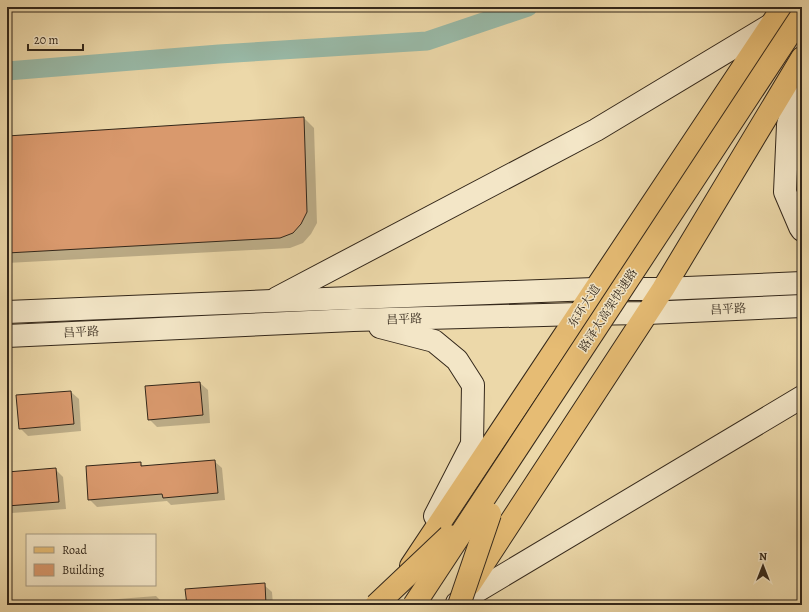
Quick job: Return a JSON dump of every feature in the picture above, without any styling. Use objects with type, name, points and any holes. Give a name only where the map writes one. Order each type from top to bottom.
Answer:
[{"type":"main road","name":"东环大道","points":[[386,605],[579,314],[594,289],[783,7]]},
{"type":"main road","name":"路泽太高架快速路","points":[[431,605],[483,512],[802,15]]},
{"type":"main road","points":[[272,301],[596,130],[769,26]]},
{"type":"main road","name":"路泽太高架快速路","points":[[414,605],[483,512],[617,320],[802,41]]},
{"type":"main road","points":[[457,604],[663,289],[802,58]]},
{"type":"main road","points":[[802,74],[788,125],[785,192],[802,230]]},
{"type":"main road","points":[[786,181],[802,157]]},
{"type":"main road","name":"昌平路","points":[[7,312],[594,289],[663,289],[802,283]]},
{"type":"main road","name":"昌平路","points":[[7,336],[354,320],[647,313],[802,306]]},
{"type":"main road","points":[[354,320],[434,341],[457,360],[473,385],[472,444],[404,576]]},
{"type":"main road","points":[[457,604],[802,397]]},
{"type":"main road","points":[[457,604],[483,512]]},
{"type":"main road","points":[[376,605],[483,512]]},
{"type":"building","points":[[304,117],[307,212],[301,224],[293,233],[280,238],[7,253],[7,136]]},
{"type":"building","points":[[200,382],[203,415],[148,420],[145,386]]},
{"type":"building","points":[[71,391],[74,424],[19,429],[16,395]]},
{"type":"building","points":[[215,460],[218,493],[163,498],[162,494],[88,500],[86,466],[141,462],[141,466]]},
{"type":"building","points":[[56,468],[59,502],[7,506],[7,472]]},
{"type":"building","points":[[265,583],[266,605],[187,605],[185,589]]},
{"type":"waterway","points":[[7,71],[219,54],[427,41],[528,7]]}]
